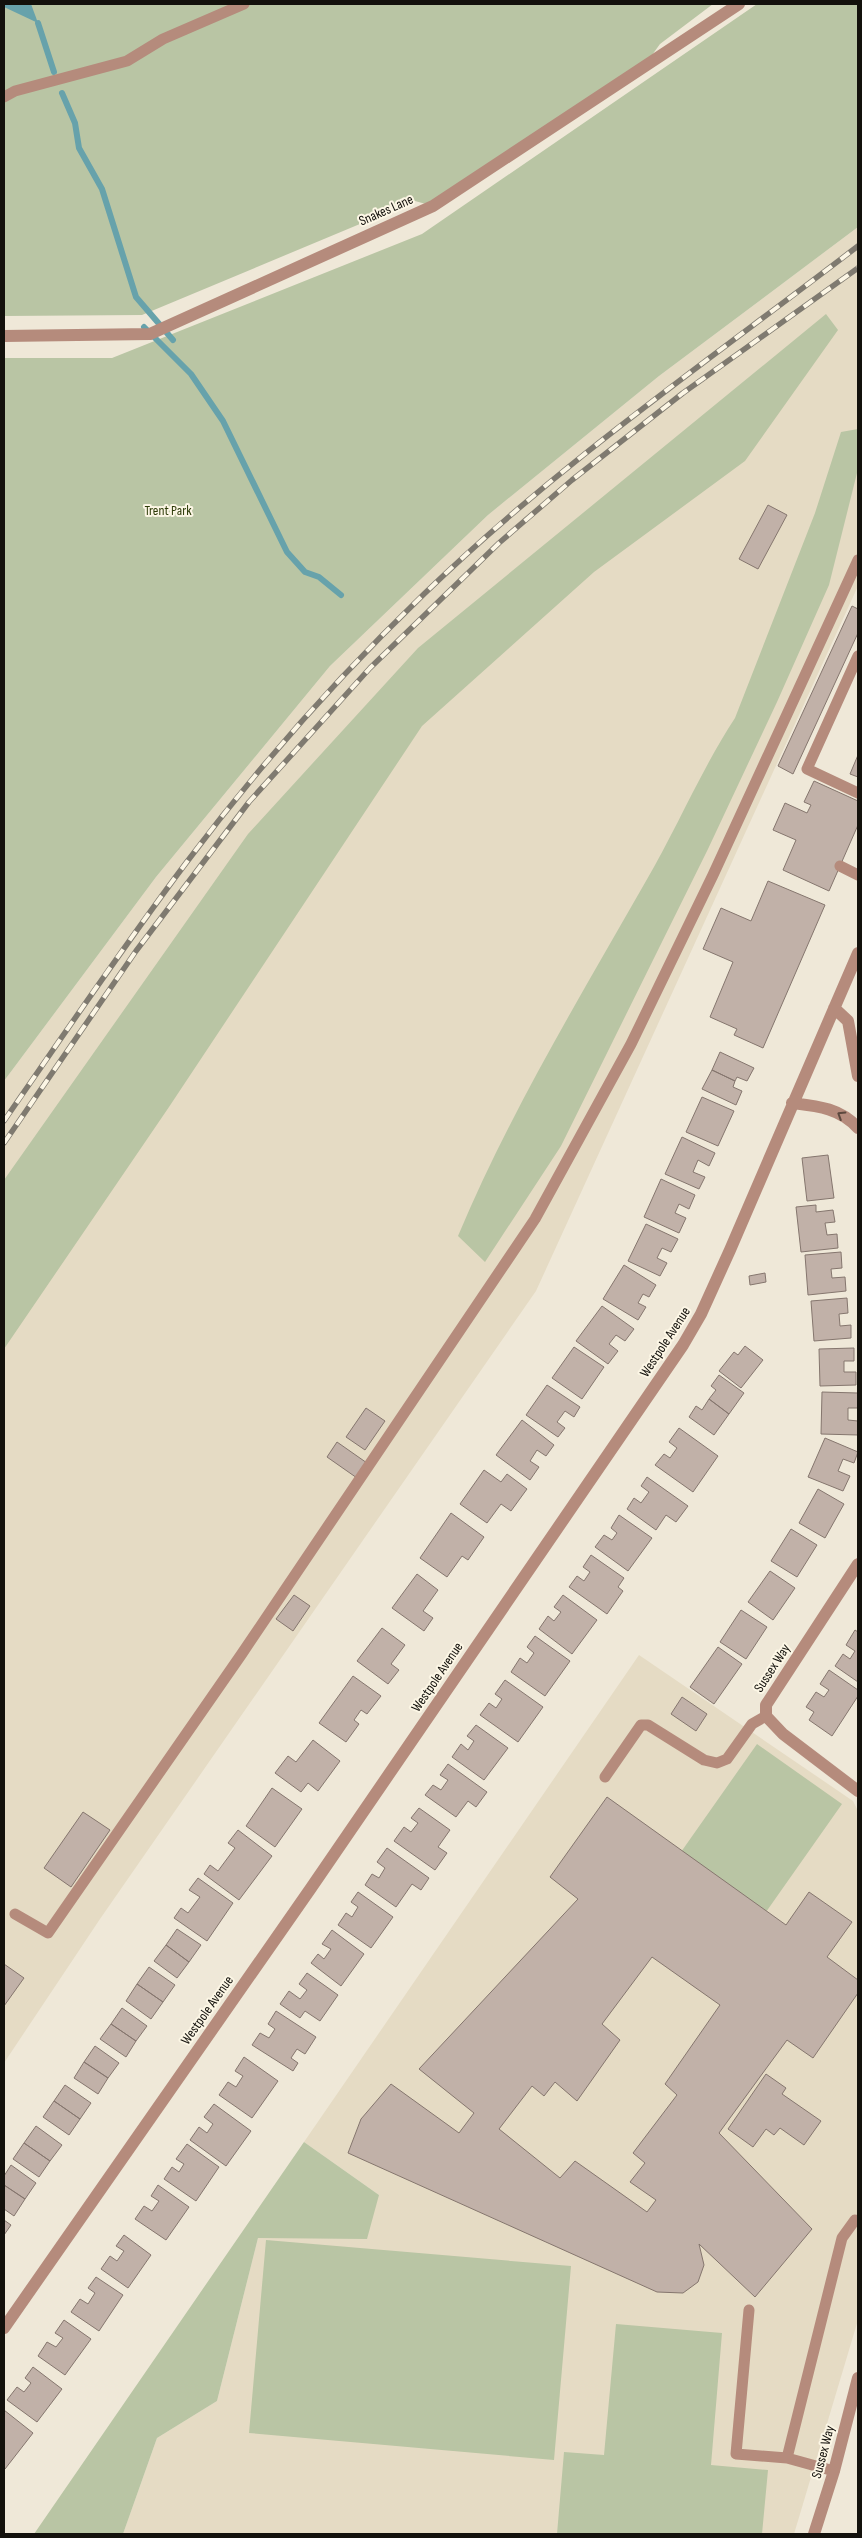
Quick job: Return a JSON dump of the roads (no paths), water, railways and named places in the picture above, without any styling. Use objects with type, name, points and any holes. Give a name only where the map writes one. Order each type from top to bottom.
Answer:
[{"type":"street","name":"Snakes Lane","points":[[4,336],[150,334],[159,330],[433,206],[739,4]]},
{"type":"street","name":"Westpole Avenue","points":[[4,2328],[317,1880],[683,1345],[705,1305],[858,953]]},
{"type":"street","points":[[834,1008],[848,1021],[858,1076]]},
{"type":"street","points":[[792,1103],[823,1106],[839,1112],[858,1126]]},
{"type":"street","name":"Sussex Way","points":[[766,1716],[766,1705],[771,1696],[858,1564]]},
{"type":"street","points":[[766,1716],[783,1734],[858,1791]]},
{"type":"street","name":"Sussex Way","points":[[814,2534],[834,2471],[858,2378]]},
{"type":"lane","points":[[4,97],[15,91],[128,61],[163,39],[244,4]]},
{"type":"lane","points":[[15,1914],[48,1933],[241,1655],[535,1219],[631,1044],[713,875],[858,560]]},
{"type":"lane","points":[[858,656],[807,769],[858,792]]},
{"type":"lane","points":[[840,866],[858,874]]},
{"type":"lane","points":[[604,1777],[641,1725],[648,1725],[704,1760],[717,1763],[727,1759],[752,1724],[766,1716]]},
{"type":"lane","points":[[787,2458],[842,2238],[855,2220],[858,2221]]},
{"type":"lane","points":[[749,2310],[736,2454],[787,2458],[834,2471]]},
{"type":"water","points":[[4,4],[31,4],[38,23],[4,7]]},
{"type":"waterway","points":[[38,23],[54,72]]},
{"type":"waterway","points":[[62,93],[75,123],[79,148],[102,189],[136,297],[173,340]]},
{"type":"waterway","points":[[144,327],[191,374],[223,421],[287,552],[305,572],[319,577],[341,595]]},
{"type":"railway","points":[[4,1121],[139,927],[213,827],[330,690],[392,625],[475,546],[581,457],[858,246]]},
{"type":"railway","points":[[4,1143],[136,951],[249,802],[370,668],[499,543],[572,480],[683,393],[858,268]]},
{"type":"park label","name":"Trent Park","points":[[168,510]]}]
